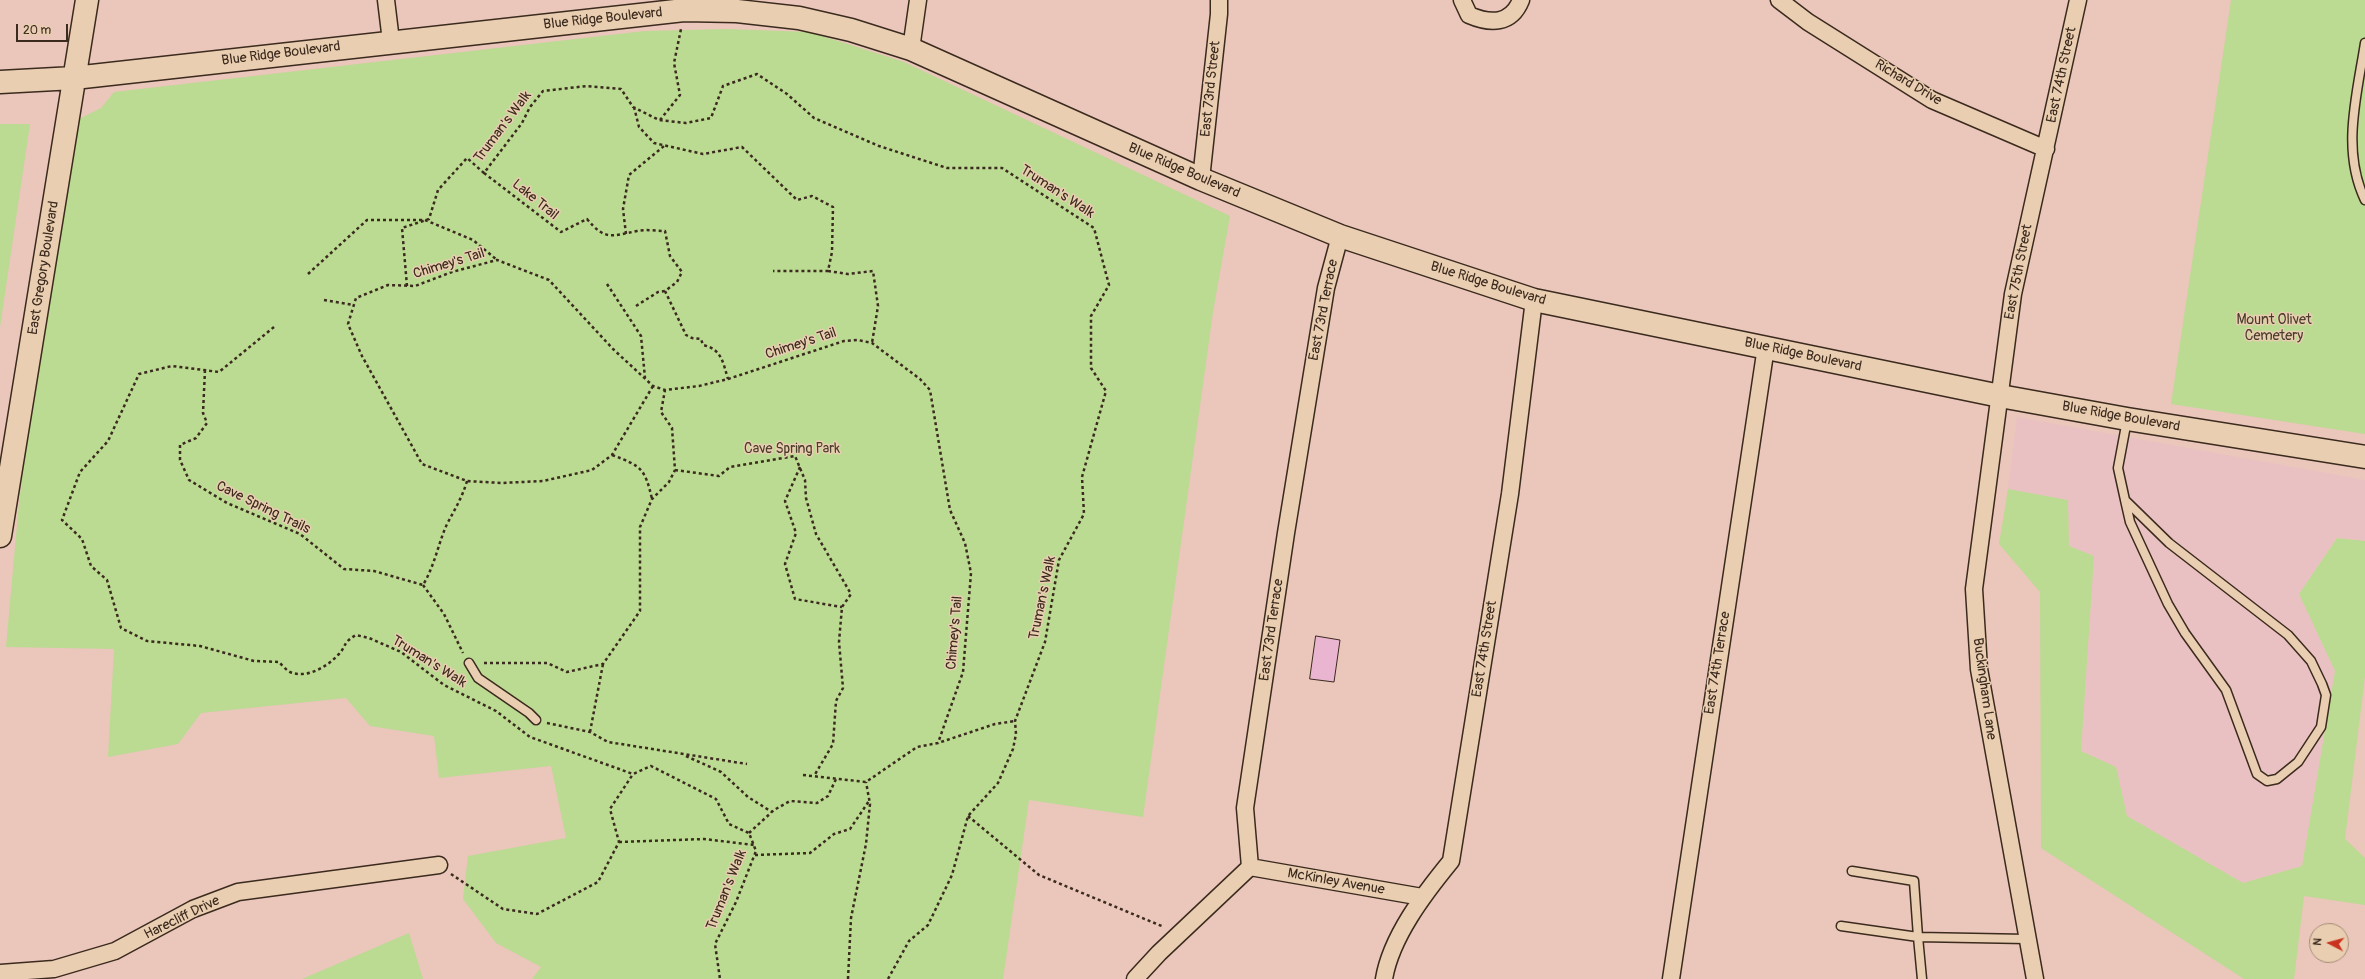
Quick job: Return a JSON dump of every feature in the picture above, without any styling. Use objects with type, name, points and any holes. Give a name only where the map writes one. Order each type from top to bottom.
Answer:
[{"type":"main road","name":"East Gregory Boulevard","points":[[0,536],[87,0]]},
{"type":"main road","name":"Blue Ridge Boulevard","points":[[0,82],[74,78],[684,5],[799,18],[851,30],[911,49],[1201,179],[1340,236],[1534,300],[2000,396],[2127,419],[2365,457]]},
{"type":"street","points":[[386,0],[391,41]]},
{"type":"street","points":[[911,49],[918,0]]},
{"type":"street","name":"East 73rd Street","points":[[1201,179],[1220,14],[1219,0]]},
{"type":"street","points":[[1462,0],[1469,15],[1484,21],[1502,20],[1517,9],[1521,0]]},
{"type":"street","name":"Richard Drive","points":[[1779,0],[1808,22],[1932,100],[2046,149]]},
{"type":"street","name":"East 74th Street","points":[[2046,149],[2078,0]]},
{"type":"street","name":"East 75th Street","points":[[2000,396],[2013,294],[2046,149]]},
{"type":"street","name":"East 73rd Terrace","points":[[1250,867],[1244,808],[1286,533],[1326,288],[1340,236]]},
{"type":"street","name":"East 74th Street","points":[[1384,979],[1387,960],[1422,898],[1451,861],[1510,494],[1534,300]]},
{"type":"street","name":"East 74th Terrace","points":[[1671,979],[1766,348]]},
{"type":"street","name":"Buckingham Lane","points":[[2000,396],[1974,604],[1979,669],[2035,979]]},
{"type":"street","name":"Harecliff Drive","points":[[0,973],[54,969],[115,951],[193,909],[238,892],[439,865]]},
{"type":"street","points":[[1136,979],[1159,953],[1250,867]]},
{"type":"street","name":"McKinley Avenue","points":[[1250,867],[1422,898]]},
{"type":"lane","points":[[2365,43],[2351,133],[2352,158],[2360,189],[2365,200]]},
{"type":"lane","points":[[2125,500],[2169,543],[2288,635],[2311,661],[2326,695],[2321,727],[2298,762],[2277,779],[2267,781],[2257,774],[2226,690],[2185,633],[2168,604],[2130,522],[2125,500],[2118,468],[2127,419]]},
{"type":"lane","points":[[469,663],[478,678],[529,713],[536,720]]},
{"type":"lane","points":[[1852,871],[1914,881],[1922,979]]},
{"type":"lane","points":[[1840,926],[1918,937],[2027,939]]},
{"type":"path","points":[[659,120],[680,95],[674,63],[684,5]]},
{"type":"path","name":"Truman's Walk","points":[[425,220],[429,219],[438,190],[467,158],[484,173],[522,123],[530,108],[543,91],[587,86],[621,89],[633,106],[659,120],[686,123],[711,118],[723,86],[757,74],[788,94],[814,118],[879,146],[947,168],[1002,168],[1094,228],[1109,285],[1091,316],[1091,368],[1106,390],[1082,477],[1084,514],[1059,560],[1045,642],[1015,721],[1016,734],[1013,749],[998,783],[968,816],[952,874],[928,924],[910,942],[888,979]]},
{"type":"path","points":[[633,106],[639,127],[654,143],[703,154],[742,147],[797,200],[812,196],[833,207],[832,252],[828,272]]},
{"type":"path","points":[[626,234],[623,209],[629,175],[665,145]]},
{"type":"path","name":"Lake Trail","points":[[484,173],[561,232],[588,219],[597,231],[617,236],[638,231],[665,231],[670,256],[682,272],[677,282],[665,291]]},
{"type":"path","points":[[308,274],[367,220],[425,220],[473,240],[497,260]]},
{"type":"path","points":[[407,286],[402,228],[425,220]]},
{"type":"path","name":"Chimey's Tail","points":[[354,305],[356,298],[388,285],[415,286],[452,272],[497,260],[549,280],[613,349],[653,386],[665,390],[699,386],[728,379],[844,341],[872,343],[920,379],[930,390],[950,510],[965,543],[971,573],[963,672],[938,743]]},
{"type":"path","points":[[773,271],[848,274],[873,271],[878,306],[872,343]]},
{"type":"path","points":[[607,284],[641,336],[645,378]]},
{"type":"path","points":[[636,306],[658,292],[665,291],[686,335],[692,338],[701,339],[703,345],[712,347],[718,351],[728,379]]},
{"type":"path","points":[[324,300],[354,305],[348,324],[362,356],[422,464],[468,481],[501,483],[543,481],[592,470],[612,455],[653,386]]},
{"type":"path","name":"Truman's Walk","points":[[274,327],[219,372],[172,366],[138,374],[108,441],[80,472],[62,520],[82,539],[92,566],[107,580],[121,628],[147,641],[200,646],[254,661],[279,662],[290,672],[304,675],[327,665],[339,654],[346,641],[356,635],[368,638],[401,652],[444,686],[494,711],[530,737],[634,774],[651,766],[716,799],[728,824],[749,833],[754,846],[755,855],[715,944],[720,979]]},
{"type":"path","name":"Cave Spring Trails","points":[[205,370],[203,413],[207,423],[196,438],[180,445],[180,460],[189,480],[227,503],[300,534],[344,569],[374,571],[423,585]]},
{"type":"path","points":[[590,732],[603,664],[640,611],[640,527],[652,499],[668,482],[675,470],[672,428],[661,412],[665,390]]},
{"type":"path","points":[[612,455],[633,463],[646,476],[652,499]]},
{"type":"path","points":[[675,470],[719,476],[730,467],[795,456],[800,467],[805,480],[806,498],[816,534],[851,594],[842,607],[839,642],[843,688],[836,701],[833,744],[814,776]]},
{"type":"path","points":[[800,467],[785,501],[796,534],[785,564],[795,599],[842,607]]},
{"type":"path","points":[[468,481],[460,502],[447,524],[432,571],[423,585],[444,614],[469,663],[548,663],[567,672],[603,664]]},
{"type":"path","points":[[494,711],[590,732],[608,742],[747,764]]},
{"type":"path","points":[[803,775],[866,782],[917,746],[938,743],[995,724],[1015,721]]},
{"type":"path","points":[[682,754],[722,772],[748,797],[772,812]]},
{"type":"path","points":[[439,865],[503,909],[536,914],[598,882],[619,842],[610,809],[634,774]]},
{"type":"path","points":[[749,833],[772,812],[790,801],[817,803],[828,796],[836,779]]},
{"type":"path","points":[[848,979],[851,918],[866,844],[870,801],[866,782]]},
{"type":"path","points":[[755,855],[810,853],[834,834],[850,829],[870,801]]},
{"type":"path","points":[[968,816],[1039,875],[1180,934]]},
{"type":"path","points":[[619,842],[704,839],[754,846]]},
{"type":"shaded area","points":[[2017,417],[2365,480],[2365,541],[2336,538],[2299,594],[2335,671],[2302,866],[2243,883],[2127,816],[2116,767],[2081,751],[2094,556],[2069,546],[2068,500],[2008,489]]},
{"type":"green space","name":"Mount Olivet Cemetery","points":[[2231,0],[2365,0],[2365,434],[2171,404]]},
{"type":"green space","name":"Cave Spring Park","points":[[727,29],[810,32],[904,62],[1230,216],[1213,312],[1143,817],[1029,800],[1003,979],[532,979],[541,967],[496,943],[463,899],[468,856],[566,838],[551,766],[439,778],[434,736],[370,726],[346,698],[201,713],[178,744],[108,757],[114,649],[6,647],[19,503],[36,362],[77,120],[101,108],[114,92],[645,31]]},
{"type":"green space","points":[[0,124],[30,124],[0,327]]},
{"type":"green space","points":[[2008,489],[2068,500],[2069,546],[2094,556],[2081,751],[2116,767],[2127,816],[2243,883],[2302,866],[2335,671],[2299,594],[2337,538],[2365,541],[2365,676],[2345,839],[2365,858],[2365,905],[2304,896],[2294,979],[2244,979],[2041,848],[2040,592],[1999,544]]},
{"type":"green space","points":[[409,933],[423,979],[302,979]]},
{"type":"building","points":[[1316,636],[1340,640],[1334,682],[1310,679]]}]
